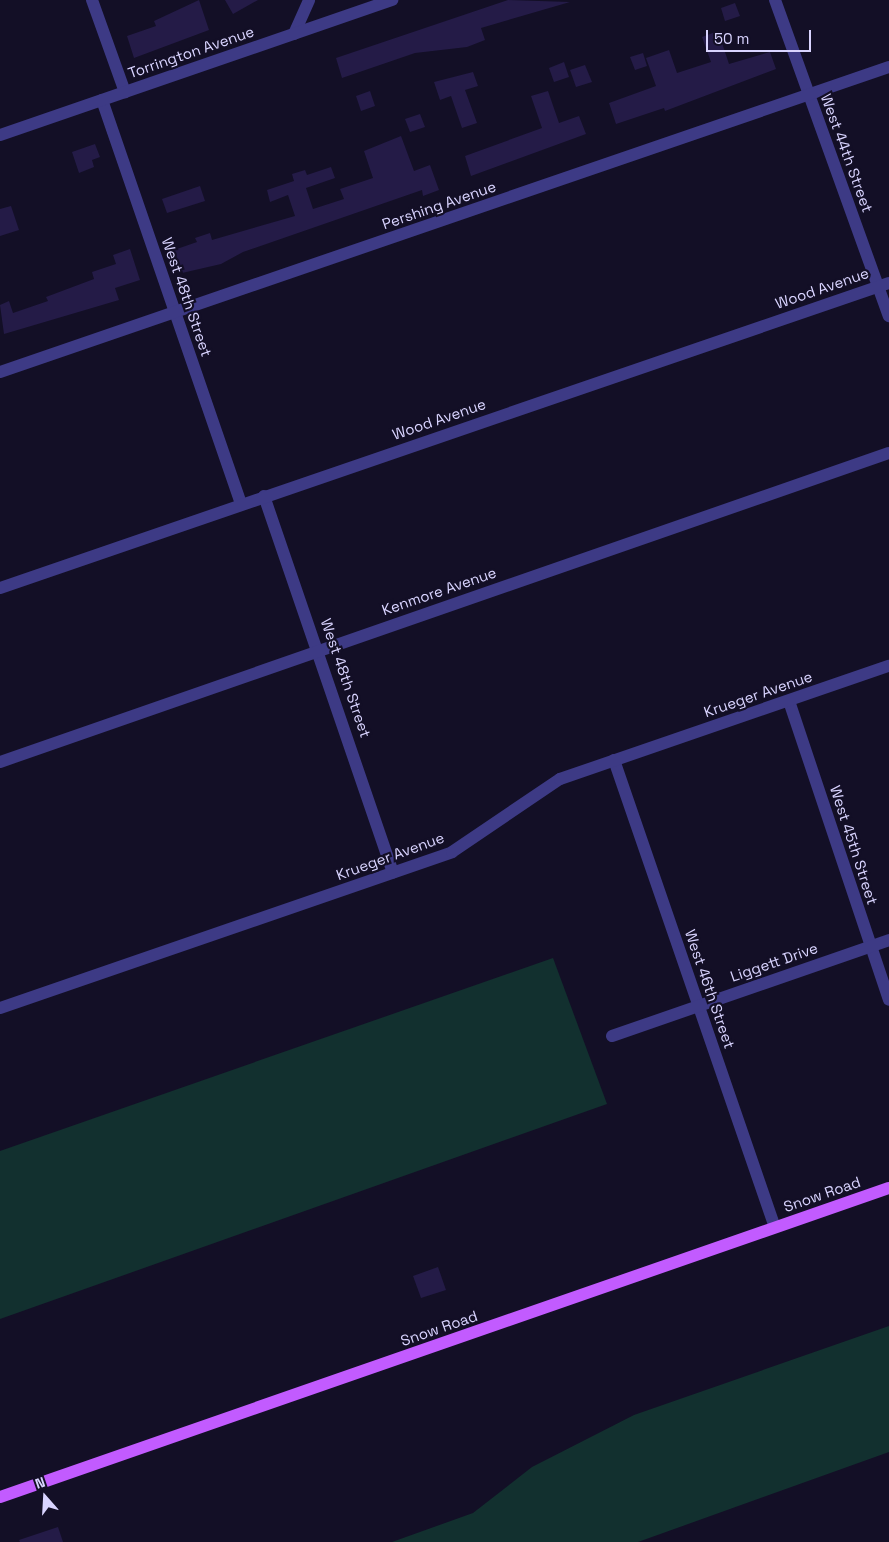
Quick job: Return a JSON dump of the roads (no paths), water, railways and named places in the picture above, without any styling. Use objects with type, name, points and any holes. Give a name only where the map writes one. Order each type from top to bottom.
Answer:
[{"type":"main road","name":"Snow Road","points":[[0,1498],[889,1188]]},
{"type":"street","points":[[92,0],[125,92]]},
{"type":"street","points":[[294,34],[309,0]]},
{"type":"street","name":"Torrington Avenue","points":[[0,135],[392,0]]},
{"type":"street","name":"West 44th Street","points":[[775,0],[808,95],[884,284],[889,316]]},
{"type":"street","name":"Pershing Avenue","points":[[0,372],[889,67]]},
{"type":"street","name":"West 48th Street","points":[[102,100],[241,504]]},
{"type":"street","name":"Wood Avenue","points":[[0,588],[884,284]]},
{"type":"street","name":"Kenmore Avenue","points":[[0,762],[320,649],[889,453]]},
{"type":"street","name":"West 48th Street","points":[[264,496],[320,649],[393,872]]},
{"type":"street","name":"Krueger Avenue","points":[[0,1008],[452,852],[560,779],[889,666]]},
{"type":"street","name":"West 45th Street","points":[[789,701],[889,1000]]},
{"type":"street","name":"West 46th Street","points":[[614,760],[775,1227]]},
{"type":"street","name":"Liggett Drive","points":[[612,1036],[889,940]]}]
